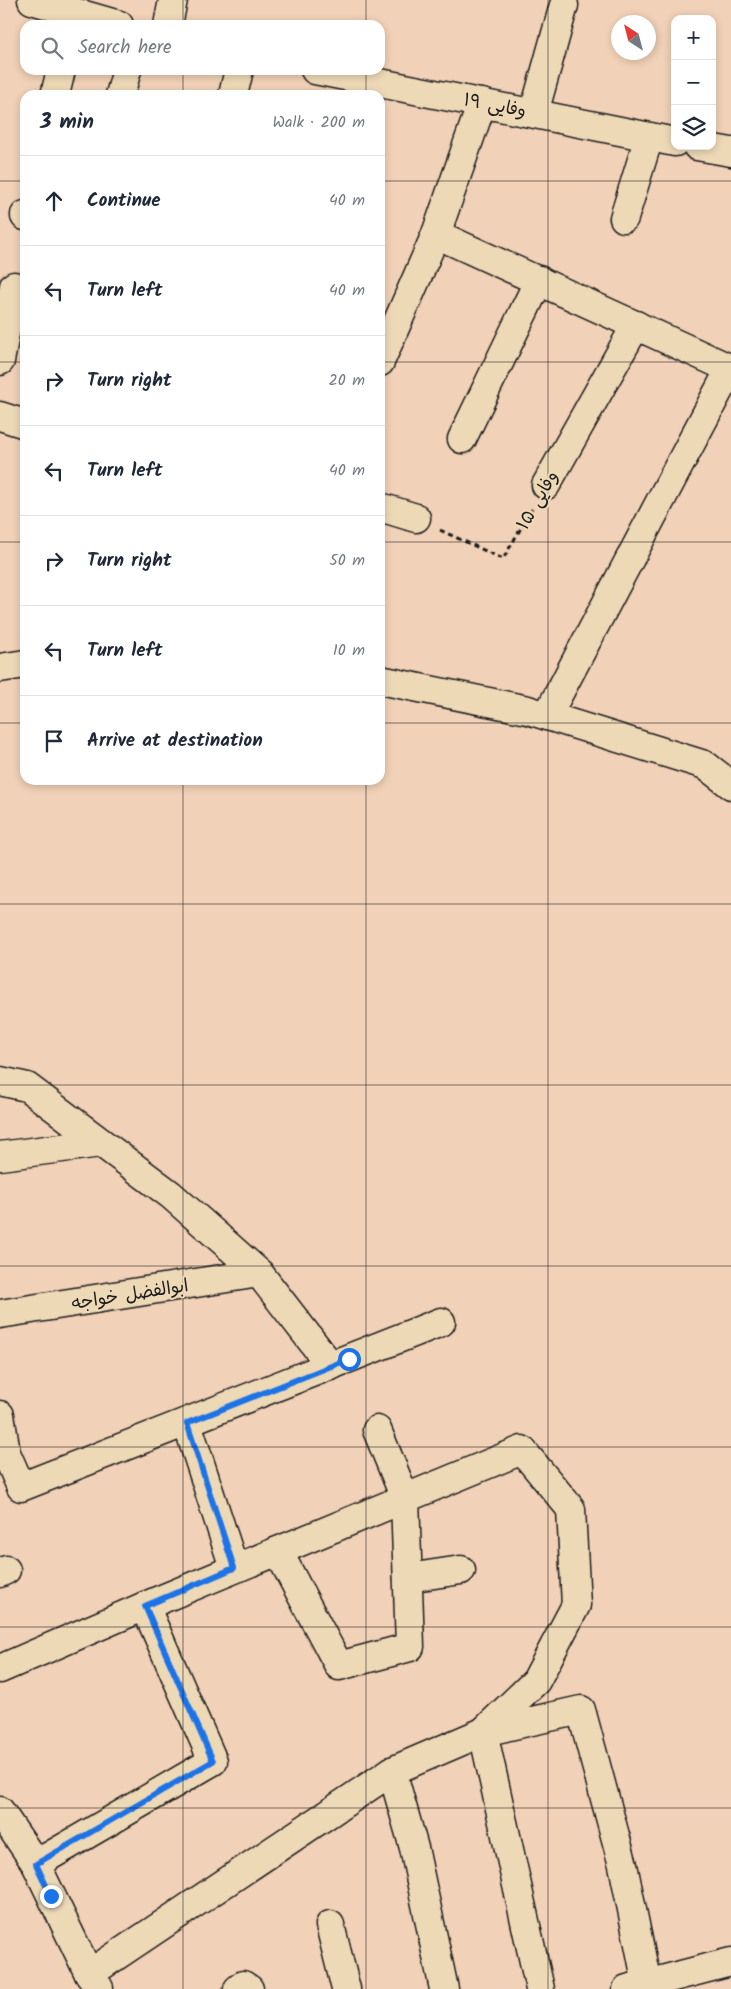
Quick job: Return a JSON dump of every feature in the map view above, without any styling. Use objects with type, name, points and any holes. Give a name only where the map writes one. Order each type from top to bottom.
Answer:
[{"type":"street","points":[[32,0],[74,19]]},
{"type":"street","points":[[169,20],[173,0]]},
{"type":"street","points":[[534,113],[564,5]]},
{"type":"street","points":[[56,90],[60,75]]},
{"type":"street","points":[[121,90],[126,75]]},
{"type":"street","points":[[234,90],[238,75]]},
{"type":"street","name":"وفایی ۱۹","points":[[327,75],[358,87],[381,90]]},
{"type":"street","name":"وفایی ۱۹","points":[[385,90],[482,103],[662,139]]},
{"type":"street","points":[[385,351],[436,234],[482,103]]},
{"type":"street","points":[[624,218],[662,139]]},
{"type":"street","points":[[716,149],[731,152]]},
{"type":"street","points":[[436,234],[540,280],[730,369],[547,716]]},
{"type":"street","points":[[462,439],[540,280]]},
{"type":"street","points":[[0,361],[14,286]]},
{"type":"street","name":"وفایی ۱۵","points":[[546,485],[636,325]]},
{"type":"street","points":[[0,416],[20,422]]},
{"type":"street","points":[[385,509],[416,518]]},
{"type":"street","points":[[0,668],[20,665]]},
{"type":"street","points":[[385,681],[528,710],[706,764],[731,785]]},
{"type":"street","points":[[0,1081],[27,1087],[171,1195],[259,1273],[330,1366]]},
{"type":"street","points":[[0,1156],[101,1143]]},
{"type":"street","name":"ابوالفضل خواجه","points":[[0,1314],[259,1273]]},
{"type":"street","points":[[0,1415],[3,1455],[21,1487],[441,1322]]},
{"type":"street","points":[[187,1423],[234,1568]]},
{"type":"street","points":[[278,1551],[339,1666],[410,1646],[405,1498],[377,1430]]},
{"type":"street","points":[[0,1669],[234,1568],[522,1450],[571,1509],[576,1605],[536,1681],[482,1732]]},
{"type":"street","points":[[408,1578],[461,1570]]},
{"type":"street","points":[[36,1864],[213,1761],[145,1606]]},
{"type":"street","points":[[0,1811],[36,1864],[94,1982],[392,1771],[482,1732],[581,1710],[623,1865],[640,1987],[731,1962]]},
{"type":"street","points":[[482,1732],[540,1989]]},
{"type":"street","points":[[392,1771],[414,1848],[444,1989]]},
{"type":"street","points":[[330,1925],[346,1989]]},
{"type":"street","points":[[238,1989],[243,1985],[249,1989]]},
{"type":"path","name":"وفایی ۱۵","points":[[416,518],[503,559],[546,485]]},
{"type":"route","points":[[51,1896],[36,1864],[213,1761],[145,1606],[234,1568],[187,1423],[349,1359]]}]
